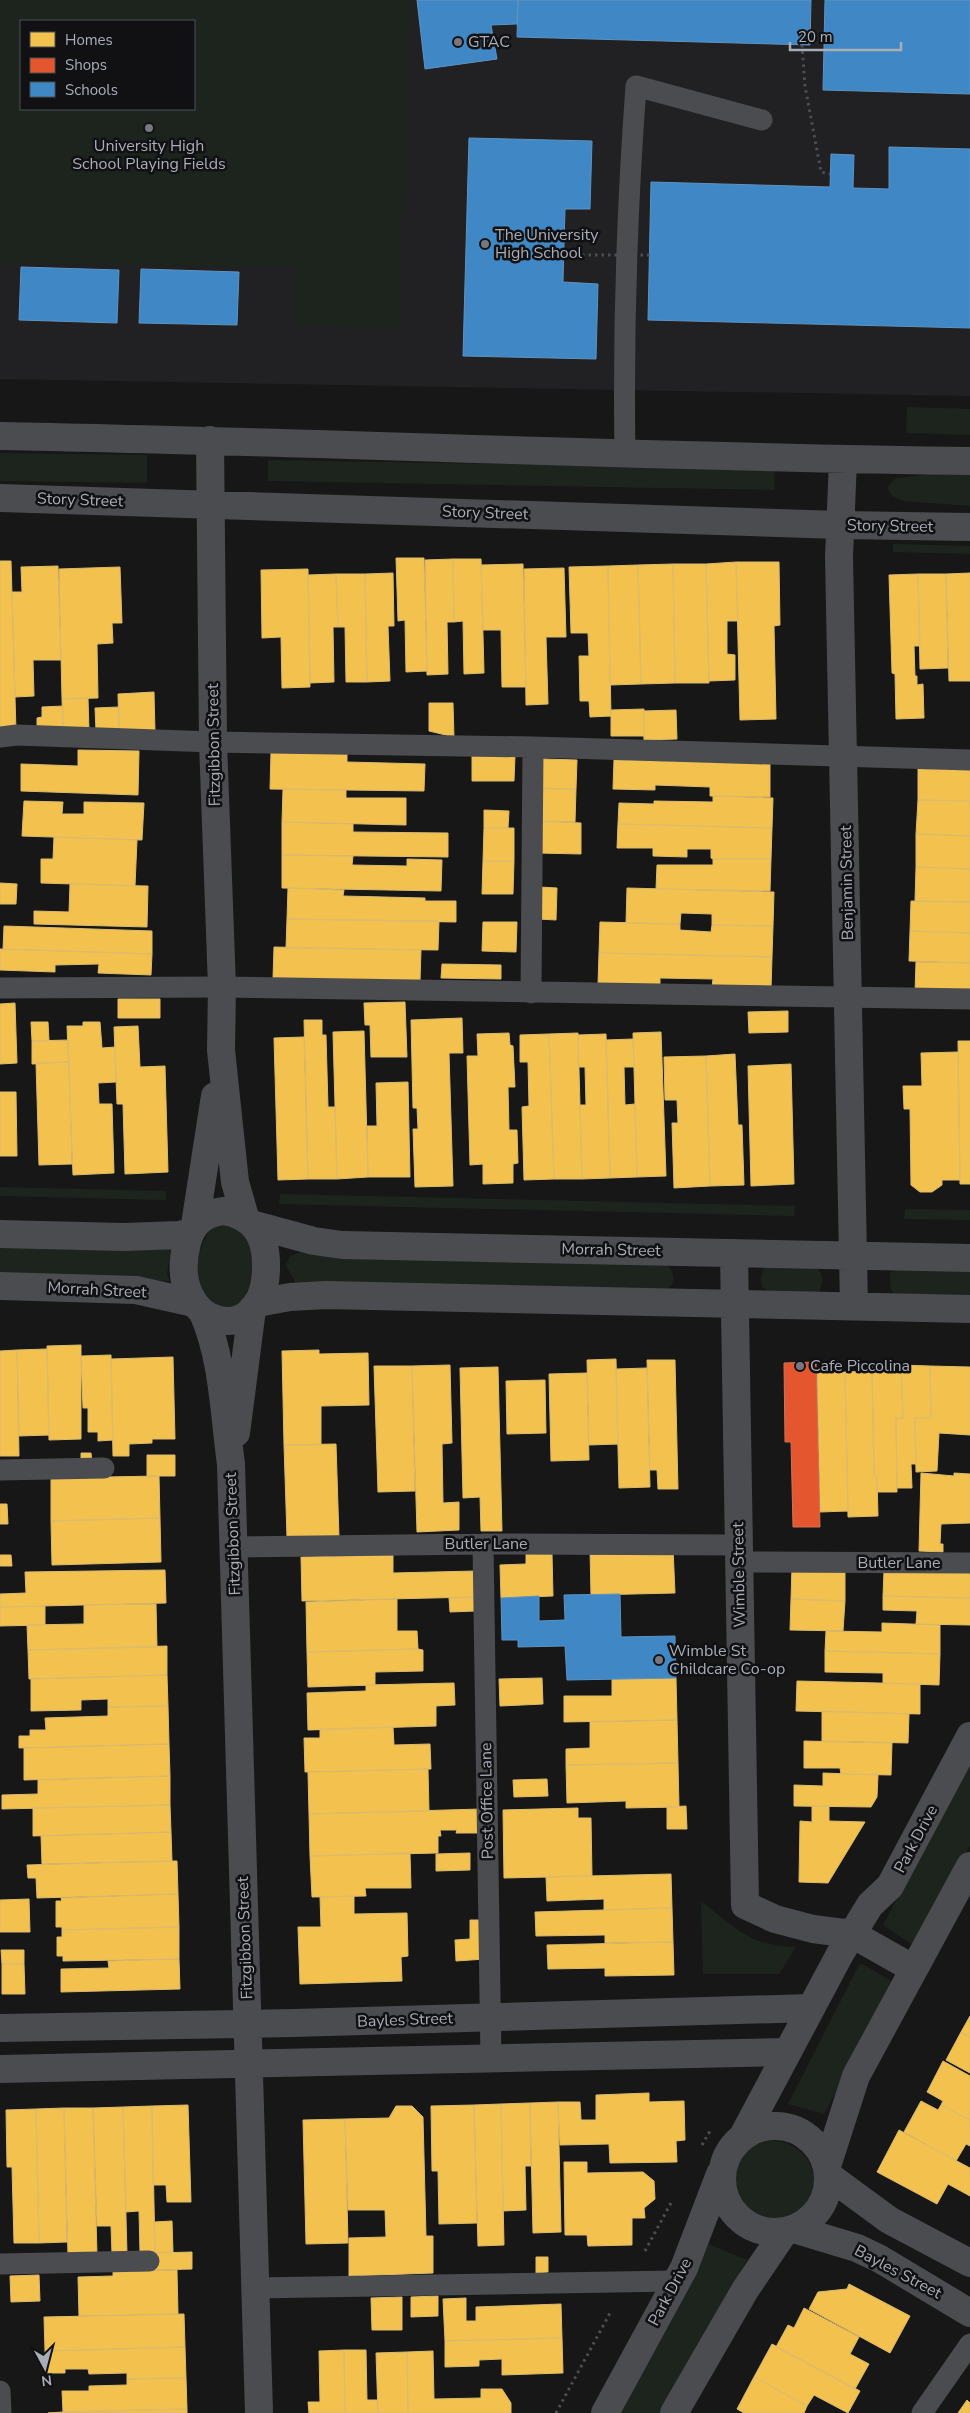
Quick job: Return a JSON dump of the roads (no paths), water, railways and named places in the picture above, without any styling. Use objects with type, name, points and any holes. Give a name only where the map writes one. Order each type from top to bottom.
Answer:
[{"type":"street","points":[[0,436],[210,440],[843,460],[970,461]]},
{"type":"street","name":"Fitzgibbon Street","points":[[210,440],[213,742],[222,987],[221,1050],[235,1182],[250,1221]]},
{"type":"street","name":"Benjamin Street","points":[[843,460],[840,525],[854,1306]]},
{"type":"street","name":"Story Street","points":[[0,498],[840,525],[970,527]]},
{"type":"street","name":"Fitzgibbon Street","points":[[193,1229],[221,1050]]},
{"type":"street","points":[[216,1212],[232,1212],[250,1221],[263,1239],[266,1256],[264,1287],[255,1306],[242,1318],[229,1322],[216,1320],[198,1308],[187,1288],[184,1271],[186,1248],[193,1229],[202,1217],[216,1212]]},
{"type":"street","name":"Morrah Street","points":[[250,1221],[314,1241],[342,1245],[970,1258]]},
{"type":"street","points":[[0,1234],[124,1237],[179,1235],[193,1229]]},
{"type":"street","name":"Wimble Street","points":[[734,1253],[745,1905],[775,1920],[813,1929],[852,1934]]},
{"type":"street","name":"Morrah Street","points":[[0,1286],[136,1290],[198,1308]]},
{"type":"street","points":[[255,1306],[290,1296],[326,1295],[970,1309]]},
{"type":"street","name":"Fitzgibbon Street","points":[[231,1464],[255,1306]]},
{"type":"street","name":"Fitzgibbon Street","points":[[198,1308],[210,1329],[216,1354],[231,1464],[259,2413]]},
{"type":"street","name":"Park Drive","points":[[744,2134],[810,2008],[852,1934],[870,1905],[890,1886],[970,1736]]},
{"type":"street","points":[[970,1866],[856,2076],[828,2171],[827,2193],[820,2208],[809,2220],[790,2230],[771,2232],[758,2230],[736,2215],[727,2204],[723,2192],[723,2165],[728,2153],[744,2134],[772,2125],[787,2127],[801,2132],[822,2152],[828,2171],[889,2220],[970,2263]]},
{"type":"street","points":[[852,1934],[914,1969]]},
{"type":"street","name":"Bayles Street","points":[[0,2028],[248,2024],[810,2008]]},
{"type":"street","points":[[0,2069],[787,2052]]},
{"type":"street","name":"Park Drive","points":[[605,2413],[692,2251],[723,2165]]},
{"type":"street","points":[[674,2413],[745,2290],[790,2230]]},
{"type":"street","name":"Bayles Street","points":[[790,2230],[857,2248],[880,2259],[970,2313]]},
{"type":"lane","points":[[625,454],[631,155],[636,86],[762,120]]},
{"type":"lane","points":[[0,737],[17,735],[213,742],[533,747],[844,758],[970,760]]},
{"type":"lane","points":[[531,993],[533,747]]},
{"type":"lane","points":[[0,988],[222,987],[970,999]]},
{"type":"lane","points":[[0,1470],[104,1468]]},
{"type":"lane","name":"Butler Lane","points":[[234,1547],[483,1544],[970,1563]]},
{"type":"lane","name":"Post Office Lane","points":[[483,1544],[491,2059]]},
{"type":"lane","points":[[0,2264],[149,2261]]},
{"type":"lane","points":[[255,2288],[675,2281]]},
{"type":"lane","points":[[922,2413],[970,2344]]},
{"type":"lane","points":[[0,2391],[1,2413]]},
{"type":"place","name":"GTAC","points":[[458,42]]},
{"type":"place","name":"University High School Playing Fields","points":[[149,128]]},
{"type":"place","name":"The University High School","points":[[485,244]]},
{"type":"place","name":"Cafe Piccolina","points":[[800,1366]]},
{"type":"place","name":"Wimble St Childcare Co-op","points":[[659,1660]]}]
